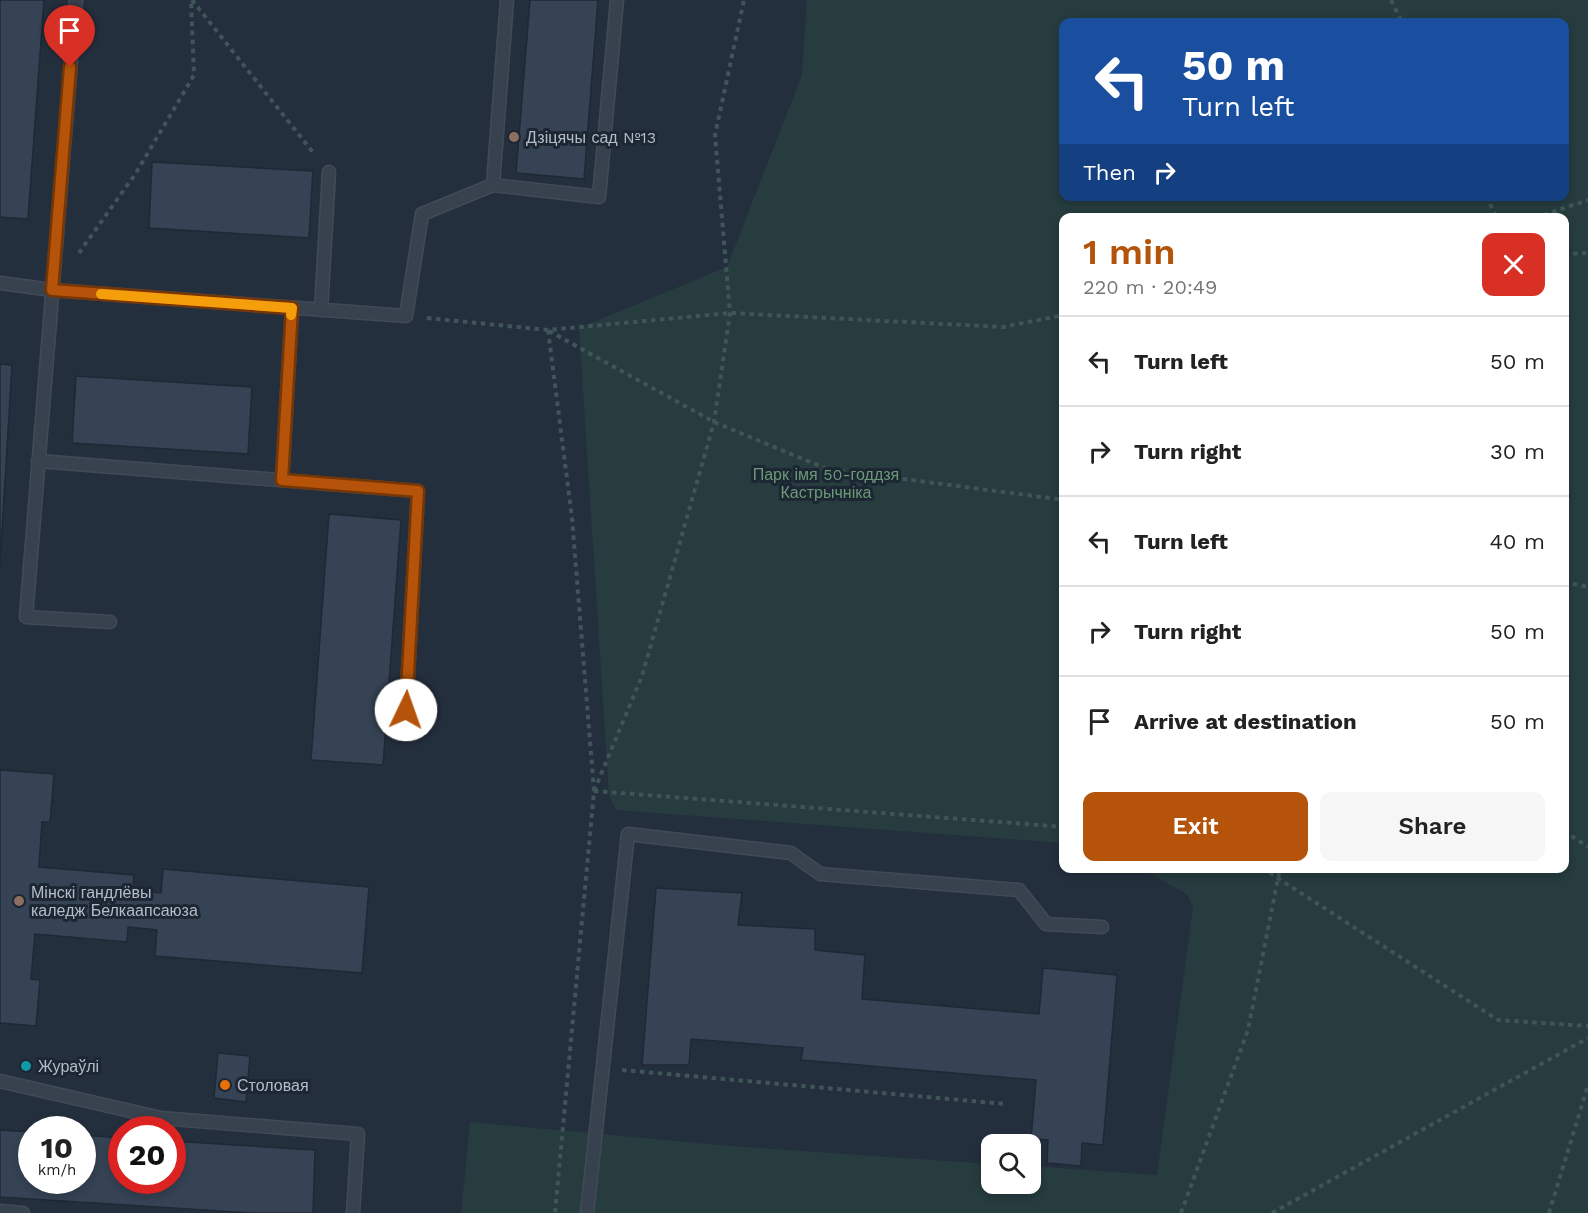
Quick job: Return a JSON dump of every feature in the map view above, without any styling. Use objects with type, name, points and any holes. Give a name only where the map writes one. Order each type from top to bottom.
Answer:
[{"type":"lane","points":[[76,0],[26,617],[110,622]]},
{"type":"lane","points":[[493,185],[507,0]]},
{"type":"lane","points":[[0,283],[52,290],[406,316],[422,214],[493,185],[599,196],[617,0]]},
{"type":"lane","points":[[321,310],[329,172]]},
{"type":"lane","points":[[282,480],[292,308]]},
{"type":"lane","points":[[38,461],[418,491],[406,710]]},
{"type":"lane","points":[[587,1213],[628,834],[791,853],[820,874],[1019,890],[1046,924],[1102,927]]},
{"type":"lane","points":[[0,1081],[161,1118],[358,1134],[353,1213]]},
{"type":"lane","points":[[0,1211],[23,1213]]},
{"type":"path","points":[[192,0],[329,172]]},
{"type":"path","points":[[78,254],[136,173],[194,75],[192,0]]},
{"type":"path","points":[[594,791],[642,676],[714,422],[729,313],[716,135],[744,0]]},
{"type":"path","points":[[1391,0],[1400,18]]},
{"type":"path","points":[[1550,213],[1588,200]]},
{"type":"path","points":[[1569,255],[1588,253]]},
{"type":"path","points":[[406,316],[548,330],[729,313],[1003,327],[1059,316]]},
{"type":"path","points":[[548,330],[714,422],[826,469],[1059,499]]},
{"type":"path","points":[[548,330],[572,518],[594,791],[555,1213]]},
{"type":"path","points":[[1569,583],[1588,587]]},
{"type":"path","points":[[594,791],[1059,827]]},
{"type":"path","points":[[1569,834],[1588,847]]},
{"type":"path","points":[[1271,873],[1498,1020],[1588,1026]]},
{"type":"path","points":[[1181,1213],[1248,1030],[1279,873]]},
{"type":"path","points":[[1272,1213],[1588,1038]]},
{"type":"path","points":[[604,1069],[1006,1104]]},
{"type":"path","points":[[1549,1213],[1588,1085]]},
{"type":"green space","name":"Парк імя 50-годдзя Кастрычніка","points":[[807,0],[1588,0],[1588,1213],[461,1213],[470,1122],[730,1146],[981,1163],[981,1194],[1041,1194],[1041,1167],[1157,1175],[1193,908],[1187,894],[1148,873],[1569,873],[1569,213],[1059,213],[1059,843],[616,810],[609,795],[579,328],[727,267],[802,75]]},
{"type":"building","points":[[0,0],[44,0],[28,219],[0,217]]},
{"type":"building","points":[[530,0],[598,0],[584,179],[516,173]]},
{"type":"building","points":[[152,162],[313,171],[309,238],[149,228]]},
{"type":"building","points":[[0,364],[12,365],[0,564]]},
{"type":"building","points":[[76,376],[252,387],[248,454],[72,443]]},
{"type":"building","points":[[329,514],[401,520],[383,765],[311,760]]},
{"type":"building","points":[[0,770],[54,774],[50,822],[42,822],[39,867],[134,875],[133,890],[161,893],[163,869],[369,887],[362,973],[155,956],[157,930],[128,927],[127,942],[35,934],[31,979],[40,980],[36,1026],[0,1023]]},
{"type":"building","points":[[656,888],[742,893],[738,925],[815,929],[815,950],[865,955],[862,999],[1039,1014],[1043,968],[1117,975],[1103,1145],[1082,1143],[1081,1166],[1047,1163],[1048,1140],[1041,1140],[1041,1134],[1031,1134],[1036,1080],[801,1060],[803,1048],[691,1039],[689,1065],[642,1065]]},
{"type":"building","points":[[218,1053],[250,1056],[246,1102],[214,1098]]},
{"type":"building","points":[[0,1130],[18,1131],[18,1194],[96,1194],[96,1136],[108,1137],[108,1194],[186,1194],[186,1142],[315,1150],[313,1213],[251,1213],[0,1197]]},
{"type":"slow traffic","points":[[101,294],[292,308],[291,315]]},
{"type":"place","name":"Дзіцячы сад №13","points":[[514,137]]},
{"type":"place","name":"Мінскі гандлёвы каледж Белкаапсаюза","points":[[19,901]]},
{"type":"place","name":"Жураўлі","points":[[26,1066]]},
{"type":"place","name":"Столовая","points":[[225,1085]]},
{"type":"route","points":[[70,67],[52,290],[292,308],[282,480],[418,491],[406,710]]}]
